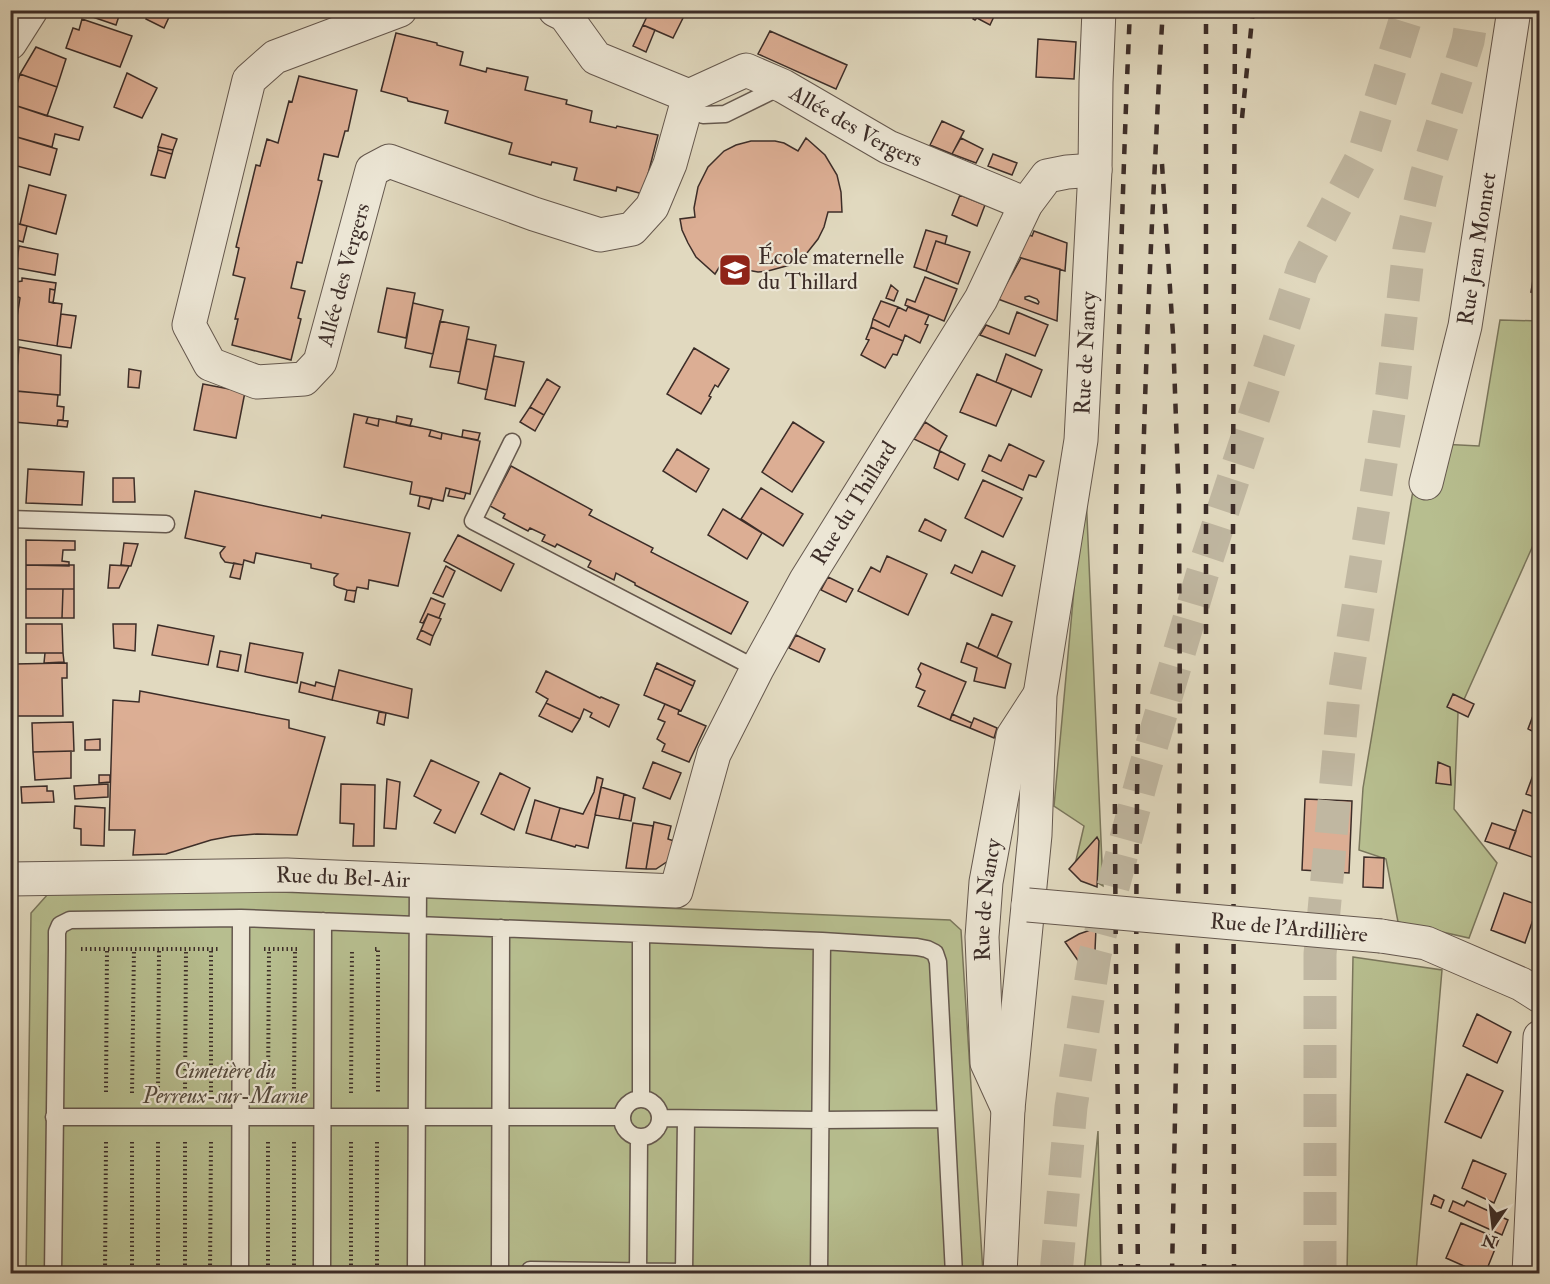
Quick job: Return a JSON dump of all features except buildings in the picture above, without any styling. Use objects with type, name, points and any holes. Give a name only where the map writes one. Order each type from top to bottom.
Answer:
[{"type":"street","points":[[10,43],[31,10]]},
{"type":"street","name":"Allée des Vergers","points":[[400,10],[275,57],[249,80],[189,325],[210,364],[258,382],[304,379],[320,362],[372,170],[389,161],[534,214],[600,235],[632,229],[652,207],[696,106],[746,70],[783,86],[888,147],[1026,204]]},
{"type":"street","points":[[555,10],[565,15],[596,58],[696,106]]},
{"type":"street","name":"Rue de Nancy","points":[[1000,1274],[1008,1109],[1035,835],[1040,695],[1081,440],[1095,170],[1099,10]]},
{"type":"street","name":"Rue Jean Monnet","points":[[1426,483],[1465,326],[1514,10]]},
{"type":"street","name":"Rue du Thillard","points":[[676,891],[714,754],[806,580],[981,299],[1026,204],[1047,176],[1095,170]]},
{"type":"street","name":"Rue de Nancy","points":[[1008,1109],[987,1064],[982,937],[984,904],[1013,736],[1040,695]]},
{"type":"street","name":"Rue du Bel-Air","points":[[10,879],[287,875],[676,891]]},
{"type":"street","name":"Rue de l'Ardillière","points":[[1028,905],[1381,936],[1426,943],[1521,984],[1539,996]]},
{"type":"street","points":[[1529,1274],[1539,1037]]},
{"type":"lane","points":[[512,442],[473,521],[757,669]]},
{"type":"lane","points":[[10,519],[166,524]]},
{"type":"lane","points":[[416,1274],[418,881]]},
{"type":"lane","points":[[240,1274],[241,918]]},
{"type":"lane","points":[[53,1274],[57,932],[60,925],[70,920],[241,918],[822,941],[927,949],[935,953],[938,962],[954,1274]]},
{"type":"lane","points":[[322,1274],[323,921]]},
{"type":"lane","points":[[500,1274],[501,928]]},
{"type":"lane","points":[[641,934],[641,1098]]},
{"type":"lane","points":[[819,1274],[822,941]]},
{"type":"lane","points":[[641,1098],[647,1099],[657,1107],[660,1118],[654,1132],[639,1137],[626,1131],[621,1117],[627,1104],[641,1098]]},
{"type":"lane","points":[[54,1117],[621,1117]]},
{"type":"lane","points":[[660,1118],[945,1119]]},
{"type":"lane","points":[[530,1270],[684,1272],[686,1119]]},
{"type":"lane","points":[[638,1272],[639,1137]]},
{"type":"green space","points":[[1500,320],[1539,321],[1539,532],[1458,713],[1454,809],[1497,863],[1469,938],[1398,922],[1386,859],[1359,850],[1363,788],[1421,443],[1479,446]]},
{"type":"green space","points":[[1085,471],[1103,886],[1074,869],[1084,826],[1054,806]]},
{"type":"green space","name":"Cimetière du Perreux-sur-Marne","points":[[256,891],[950,920],[961,930],[983,1273],[26,1274],[31,913],[48,894]]},
{"type":"green space","points":[[1353,957],[1442,970],[1416,1273],[1347,1273]]},
{"type":"green space","points":[[1098,1131],[1101,1273],[1084,1273]]},
{"type":"tunnel","points":[[1056,1274],[1071,1107],[1095,954],[1145,768],[1205,565],[1303,268],[1364,153],[1407,10]]},
{"type":"tunnel","points":[[1320,1274],[1320,954],[1344,695],[1392,394],[1409,249],[1426,176],[1468,41],[1473,10]]},
{"type":"railway","points":[[1121,1274],[1116,958],[1116,484],[1130,10]]},
{"type":"railway","points":[[1138,1274],[1136,1000],[1140,591],[1148,318],[1163,10]]},
{"type":"railway","points":[[1204,1274],[1206,10]]},
{"type":"railway","points":[[1234,1274],[1235,10]]},
{"type":"railway","points":[[1242,118],[1253,10]]},
{"type":"railway","points":[[1162,164],[1173,335],[1179,505],[1180,738],[1172,1274]]},
{"type":"place","name":"École maternelle du Thillard","points":[[735,270]]}]
